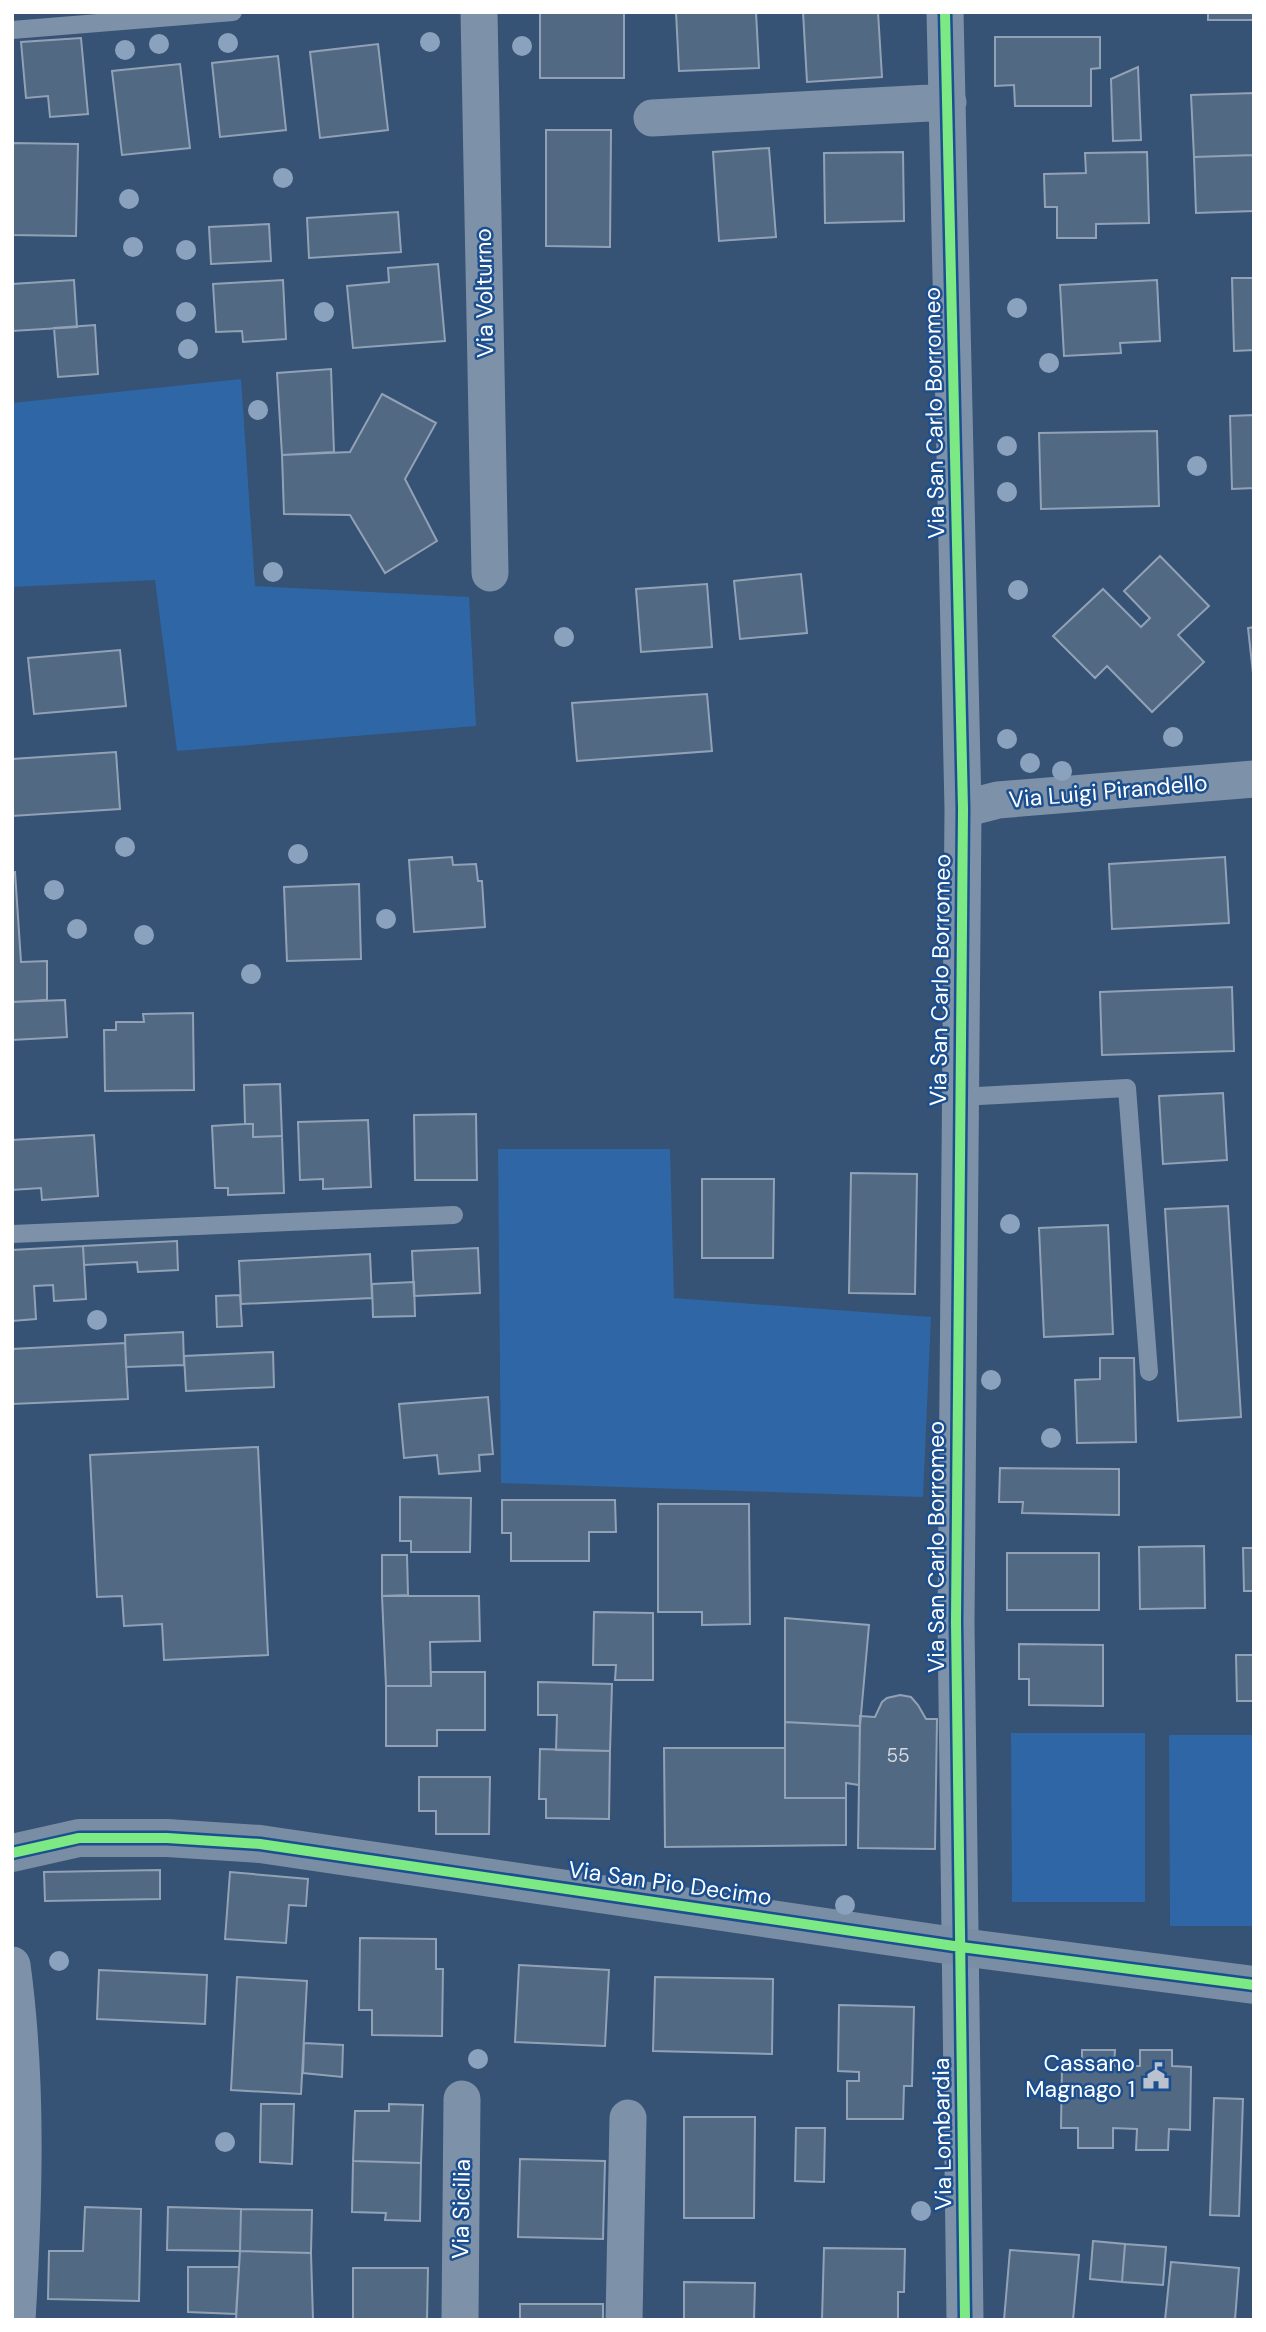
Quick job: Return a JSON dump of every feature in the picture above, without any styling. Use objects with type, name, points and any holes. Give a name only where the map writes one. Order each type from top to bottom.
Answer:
[{"type":"street","name":"Via Volturno","points":[[479,12],[490,573]]},
{"type":"street","name":"Via San Carlo Borromeo","points":[[945,12],[963,808],[956,1635],[961,1947]]},
{"type":"street","points":[[652,118],[948,102]]},
{"type":"street","name":"Via Luigi Pirandello","points":[[963,808],[998,800],[1254,779]]},
{"type":"street","name":"Via San Pio Decimo","points":[[12,1853],[79,1838],[167,1838],[260,1844],[961,1947],[1254,1985]]},
{"type":"street","name":"Via Lombardia","points":[[961,1947],[965,2320]]},
{"type":"street","points":[[12,1965],[21,2028],[23,2213],[17,2320]]},
{"type":"street","name":"Via Sicilia","points":[[460,2320],[462,2099]]},
{"type":"street","points":[[624,2320],[628,2118]]},
{"type":"lane","points":[[12,30],[233,12]]},
{"type":"lane","points":[[960,1097],[1127,1088],[1149,1372]]},
{"type":"lane","points":[[12,1234],[454,1215]]},
{"type":"shaded area","points":[[241,379],[255,586],[469,597],[476,726],[177,751],[155,580],[12,587],[12,403]]},
{"type":"shaded area","points":[[498,1149],[670,1149],[674,1298],[931,1317],[923,1497],[501,1483]]},
{"type":"shaded area","points":[[1011,1733],[1145,1733],[1145,1902],[1012,1902]]},
{"type":"shaded area","points":[[1169,1735],[1254,1735],[1254,1926],[1170,1926]]},
{"type":"building","points":[[540,12],[624,12],[624,78],[540,78]]},
{"type":"building","points":[[676,12],[756,12],[759,68],[679,71]]},
{"type":"building","points":[[803,12],[878,12],[882,77],[807,82]]},
{"type":"building","points":[[1208,12],[1254,12],[1254,20],[1208,20]]},
{"type":"building","points":[[995,37],[1100,37],[1100,68],[1091,69],[1091,106],[1015,106],[1014,85],[995,86]]},
{"type":"building","points":[[81,38],[88,114],[50,117],[48,96],[26,98],[21,42]]},
{"type":"building","points":[[378,44],[388,130],[320,138],[310,52]]},
{"type":"building","points":[[278,56],[286,130],[220,137],[212,63]]},
{"type":"building","points":[[180,64],[190,148],[122,155],[112,71]]},
{"type":"building","points":[[1138,67],[1141,140],[1113,141],[1111,79]]},
{"type":"building","points":[[1254,93],[1254,155],[1194,157],[1191,95]]},
{"type":"building","points":[[546,130],[611,130],[610,247],[546,246]]},
{"type":"building","points":[[12,143],[78,144],[76,236],[12,235]]},
{"type":"building","points":[[769,148],[776,237],[719,241],[713,152]]},
{"type":"building","points":[[903,152],[904,221],[825,223],[824,153]]},
{"type":"building","points":[[1147,152],[1149,223],[1096,224],[1096,238],[1057,238],[1057,207],[1045,207],[1044,174],[1086,173],[1085,153]]},
{"type":"building","points":[[1254,155],[1254,211],[1196,213],[1194,157]]},
{"type":"building","points":[[398,212],[401,252],[309,258],[307,218]]},
{"type":"building","points":[[269,224],[271,261],[211,264],[209,227]]},
{"type":"building","points":[[438,264],[445,341],[353,348],[347,286],[389,282],[388,268]]},
{"type":"building","points":[[1232,278],[1254,278],[1254,350],[1234,351]]},
{"type":"building","points":[[74,280],[77,327],[12,331],[12,284]]},
{"type":"building","points":[[283,280],[286,339],[243,342],[242,331],[216,332],[213,284]]},
{"type":"building","points":[[1157,280],[1160,341],[1120,343],[1121,353],[1064,356],[1060,285]]},
{"type":"building","points":[[95,325],[98,374],[58,377],[54,328]]},
{"type":"building","points":[[331,369],[334,452],[282,455],[277,373]]},
{"type":"building","points":[[382,394],[436,423],[405,479],[437,541],[385,573],[350,515],[284,514],[282,455],[350,452]]},
{"type":"building","points":[[1254,415],[1254,488],[1232,489],[1230,416]]},
{"type":"building","points":[[1157,431],[1159,506],[1041,509],[1039,433]]},
{"type":"building","points":[[1160,556],[1209,606],[1178,635],[1204,662],[1152,712],[1107,666],[1095,678],[1053,636],[1103,589],[1141,627],[1150,618],[1124,591]]},
{"type":"building","points":[[801,574],[807,633],[740,639],[734,581]]},
{"type":"building","points":[[707,584],[712,647],[641,652],[636,589]]},
{"type":"building","points":[[1254,627],[1254,682],[1248,628]]},
{"type":"building","points":[[120,650],[126,706],[34,714],[28,658]]},
{"type":"building","points":[[707,694],[712,751],[577,761],[572,703]]},
{"type":"building","points":[[116,752],[120,809],[12,816],[12,759]]},
{"type":"building","points":[[452,857],[453,865],[476,864],[478,881],[482,881],[485,927],[414,932],[409,860]]},
{"type":"building","points":[[1225,857],[1229,923],[1112,929],[1109,864]]},
{"type":"building","points":[[12,872],[15,872],[21,962],[47,961],[47,1000],[12,1002]]},
{"type":"building","points":[[359,884],[361,959],[287,961],[284,887]]},
{"type":"building","points":[[1232,987],[1234,1051],[1102,1055],[1100,992]]},
{"type":"building","points":[[65,1000],[67,1037],[12,1040],[12,1002]]},
{"type":"building","points":[[193,1013],[194,1090],[105,1091],[104,1030],[116,1030],[116,1022],[144,1022],[143,1014]]},
{"type":"building","points":[[280,1084],[282,1136],[253,1137],[253,1124],[245,1124],[244,1085]]},
{"type":"building","points":[[1223,1093],[1227,1160],[1163,1164],[1159,1096]]},
{"type":"building","points":[[476,1114],[477,1180],[415,1180],[414,1115]]},
{"type":"building","points":[[368,1120],[371,1187],[323,1189],[323,1179],[300,1180],[298,1122]]},
{"type":"building","points":[[253,1124],[253,1137],[282,1136],[284,1193],[228,1195],[228,1188],[215,1188],[212,1126]]},
{"type":"building","points":[[94,1135],[98,1196],[42,1200],[41,1188],[12,1190],[12,1140]]},
{"type":"building","points":[[851,1173],[917,1174],[915,1294],[849,1293]]},
{"type":"building","points":[[702,1179],[774,1179],[773,1258],[702,1258]]},
{"type":"building","points":[[1228,1206],[1241,1417],[1178,1421],[1165,1209]]},
{"type":"building","points":[[1108,1225],[1113,1334],[1044,1337],[1039,1228]]},
{"type":"building","points":[[177,1241],[178,1270],[138,1272],[137,1262],[84,1265],[83,1246]]},
{"type":"building","points":[[83,1246],[86,1299],[54,1301],[53,1285],[34,1286],[36,1319],[12,1321],[12,1250]]},
{"type":"building","points":[[478,1248],[480,1293],[414,1296],[412,1251]]},
{"type":"building","points":[[370,1254],[372,1298],[241,1304],[239,1261]]},
{"type":"building","points":[[414,1282],[415,1316],[373,1317],[372,1284]]},
{"type":"building","points":[[240,1295],[242,1326],[217,1327],[216,1296]]},
{"type":"building","points":[[183,1332],[184,1365],[126,1367],[125,1335]]},
{"type":"building","points":[[125,1343],[128,1399],[12,1404],[12,1349]]},
{"type":"building","points":[[273,1352],[274,1387],[186,1391],[184,1356]]},
{"type":"building","points":[[1100,1358],[1134,1358],[1136,1442],[1077,1443],[1075,1380],[1100,1379]]},
{"type":"building","points":[[488,1397],[493,1454],[479,1455],[480,1471],[439,1474],[437,1455],[404,1458],[399,1404]]},
{"type":"building","points":[[258,1447],[268,1655],[164,1660],[162,1624],[124,1626],[122,1596],[97,1597],[90,1455]]},
{"type":"building","points":[[1000,1468],[1119,1469],[1119,1515],[1022,1513],[1023,1502],[999,1502]]},
{"type":"building","points":[[400,1497],[471,1498],[470,1552],[411,1552],[411,1541],[400,1541]]},
{"type":"building","points":[[502,1500],[615,1500],[616,1532],[589,1532],[589,1561],[511,1561],[511,1533],[502,1533]]},
{"type":"building","points":[[658,1504],[749,1504],[750,1624],[702,1625],[702,1612],[658,1612]]},
{"type":"building","points":[[1204,1546],[1205,1608],[1140,1609],[1139,1547]]},
{"type":"building","points":[[1243,1548],[1254,1548],[1254,1591],[1244,1591]]},
{"type":"building","points":[[1007,1553],[1099,1553],[1099,1610],[1007,1610]]},
{"type":"building","points":[[382,1555],[407,1555],[408,1595],[382,1596]]},
{"type":"building","points":[[382,1596],[479,1596],[480,1641],[430,1642],[431,1686],[386,1686]]},
{"type":"building","points":[[594,1612],[653,1613],[653,1680],[615,1680],[616,1665],[593,1665]]},
{"type":"building","points":[[785,1618],[869,1625],[860,1726],[785,1722]]},
{"type":"building","points":[[1019,1644],[1103,1645],[1103,1706],[1029,1705],[1029,1679],[1019,1679]]},
{"type":"building","points":[[1236,1655],[1254,1655],[1254,1701],[1237,1701]]},
{"type":"building","points":[[431,1672],[485,1672],[485,1730],[437,1730],[437,1746],[386,1746],[386,1686],[431,1686]]},
{"type":"building","points":[[538,1682],[612,1684],[610,1751],[556,1750],[557,1715],[538,1715]]},
{"type":"building","points":[[900,1695],[911,1697],[926,1719],[937,1719],[935,1849],[858,1848],[860,1716],[875,1717],[882,1702]]},
{"type":"building","points":[[785,1722],[860,1726],[859,1785],[846,1783],[846,1798],[785,1798]]},
{"type":"building","points":[[664,1748],[785,1748],[785,1798],[846,1798],[846,1845],[665,1847]]},
{"type":"building","points":[[540,1749],[610,1751],[609,1819],[546,1818],[546,1799],[539,1799]]},
{"type":"building","points":[[419,1777],[490,1777],[489,1834],[436,1834],[436,1811],[419,1811]]},
{"type":"building","points":[[160,1870],[160,1899],[45,1901],[44,1872]]},
{"type":"building","points":[[230,1872],[308,1879],[306,1906],[289,1905],[286,1943],[225,1939]]},
{"type":"building","points":[[360,1938],[436,1939],[436,1969],[443,1969],[442,2036],[372,2035],[372,2010],[359,2010]]},
{"type":"building","points":[[519,1965],[609,1970],[605,2046],[515,2042]]},
{"type":"building","points":[[99,1970],[207,1975],[205,2024],[97,2019]]},
{"type":"building","points":[[237,1977],[307,1981],[301,2094],[231,2090]]},
{"type":"building","points":[[655,1977],[773,1979],[772,2054],[653,2051]]},
{"type":"building","points":[[839,2005],[914,2007],[912,2086],[904,2086],[903,2119],[847,2119],[847,2081],[859,2081],[859,2072],[838,2071]]},
{"type":"building","points":[[304,2043],[343,2045],[342,2077],[303,2073]]},
{"type":"building","points":[[1082,2050],[1115,2050],[1114,2066],[1140,2066],[1140,2050],[1172,2050],[1172,2066],[1191,2067],[1190,2130],[1169,2129],[1168,2150],[1136,2150],[1137,2129],[1113,2128],[1113,2148],[1078,2148],[1078,2128],[1061,2128],[1062,2065],[1082,2065]]},
{"type":"building","points":[[1214,2098],[1243,2099],[1239,2216],[1210,2215]]},
{"type":"building","points":[[261,2104],[294,2104],[292,2164],[260,2162]]},
{"type":"building","points":[[389,2104],[423,2105],[421,2163],[353,2161],[355,2111],[389,2111]]},
{"type":"building","points":[[684,2117],[755,2117],[754,2218],[684,2218]]},
{"type":"building","points":[[796,2128],[825,2128],[824,2182],[795,2181]]},
{"type":"building","points":[[520,2159],[605,2161],[603,2239],[518,2237]]},
{"type":"building","points":[[353,2161],[421,2163],[420,2221],[385,2220],[386,2213],[352,2212]]},
{"type":"building","points":[[85,2207],[141,2209],[139,2301],[48,2299],[49,2251],[83,2251]]},
{"type":"building","points":[[168,2207],[241,2209],[240,2251],[167,2250]]},
{"type":"building","points":[[241,2209],[312,2210],[311,2253],[240,2251]]},
{"type":"building","points":[[1093,2241],[1125,2244],[1122,2282],[1090,2279]]},
{"type":"building","points":[[1125,2244],[1166,2247],[1163,2285],[1122,2282]]},
{"type":"building","points":[[824,2248],[905,2249],[904,2292],[898,2292],[898,2320],[822,2320]]},
{"type":"building","points":[[1010,2250],[1079,2255],[1073,2320],[1004,2320]]},
{"type":"building","points":[[240,2251],[311,2253],[313,2320],[236,2320]]},
{"type":"building","points":[[1171,2262],[1239,2268],[1235,2320],[1165,2320]]},
{"type":"building","points":[[188,2267],[239,2267],[236,2314],[188,2312]]},
{"type":"building","points":[[353,2268],[428,2268],[427,2320],[353,2320]]},
{"type":"building","points":[[684,2282],[755,2283],[754,2320],[684,2320]]},
{"type":"building","points":[[520,2304],[603,2304],[603,2320],[520,2320]]},
{"type":"cycle path","points":[[945,12],[963,809],[956,1622],[965,2320]]},
{"type":"cycle path","points":[[12,1853],[79,1838],[167,1838],[260,1844],[961,1947],[1254,1985]]},
{"type":"place","name":"Cassano Magnago 1","points":[[1156,2076]]}]
